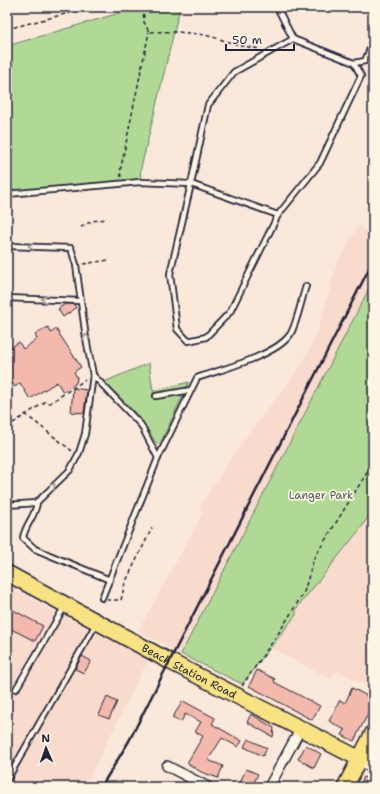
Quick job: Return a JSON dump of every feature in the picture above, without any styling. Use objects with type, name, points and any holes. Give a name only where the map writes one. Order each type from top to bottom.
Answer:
[{"type":"main road","name":"Beach Station Road","points":[[7,573],[235,695],[366,762]]},
{"type":"main road","points":[[345,787],[366,762],[373,732]]},
{"type":"street","points":[[269,787],[302,728]]},
{"type":"street","points":[[167,766],[208,787]]},
{"type":"lane","points":[[277,7],[293,39],[354,63],[365,61],[373,41]]},
{"type":"lane","points":[[293,39],[234,72],[208,105],[170,274],[177,329],[188,341],[206,338],[230,312],[278,215],[320,163],[361,76],[354,63]]},
{"type":"lane","points":[[7,194],[140,182],[191,184],[278,215]]},
{"type":"lane","points":[[7,246],[71,248],[76,265],[93,375],[85,434],[78,456],[70,470],[36,503],[7,505]]},
{"type":"lane","points":[[102,598],[158,458],[197,378],[260,355],[280,345],[290,334],[306,286]]},
{"type":"lane","points":[[7,298],[81,301]]},
{"type":"lane","points":[[93,375],[141,425],[158,458]]},
{"type":"lane","points":[[156,396],[191,390]]},
{"type":"lane","points":[[37,501],[37,510],[24,529],[23,538],[35,549],[110,580]]},
{"type":"lane","points":[[16,689],[66,605]]},
{"type":"lane","points":[[7,780],[97,622]]},
{"type":"path","points":[[7,29],[92,7]]},
{"type":"path","points":[[122,184],[120,172],[149,32],[144,22],[142,7]]},
{"type":"path","points":[[149,32],[174,31],[212,37],[242,47],[272,50]]},
{"type":"path","points":[[82,228],[92,221],[106,219]]},
{"type":"path","points":[[76,265],[109,260]]},
{"type":"path","points":[[7,427],[25,414],[45,402],[50,403],[93,375]]},
{"type":"path","points":[[25,414],[78,456]]},
{"type":"path","points":[[235,695],[280,631],[304,592],[314,558],[373,463]]},
{"type":"path","points":[[102,598],[116,601],[121,600],[125,583],[152,528]]},
{"type":"shaded area","points":[[359,225],[373,237],[373,281],[181,654],[138,631],[203,513],[200,506],[249,432],[286,386],[302,363],[317,333],[337,263]]},
{"type":"shaded area","points":[[373,509],[373,684],[370,688],[337,671],[331,679],[271,648],[296,615],[296,609],[361,528]]},
{"type":"shaded area","points":[[7,586],[148,660],[85,787],[7,787]]},
{"type":"green space","points":[[140,7],[180,7],[141,168],[140,182],[7,194],[7,46]]},
{"type":"green space","name":"Langer Park","points":[[373,281],[373,509],[361,528],[296,609],[296,615],[242,684],[181,654]]},
{"type":"green space","points":[[149,363],[153,391],[189,382],[160,444],[156,443],[139,418],[104,382]]},
{"type":"building","points":[[65,304],[74,304],[76,308],[63,317],[58,309]]},
{"type":"building","points":[[48,327],[51,333],[56,329],[81,367],[74,372],[77,377],[76,383],[63,392],[57,382],[30,399],[20,383],[15,387],[7,375],[7,350],[19,342],[23,349],[37,339],[35,335]]},
{"type":"building","points":[[73,388],[87,390],[84,413],[71,412]]},
{"type":"building","points":[[13,610],[43,626],[35,641],[7,627],[7,621]]},
{"type":"building","points":[[82,656],[91,661],[84,673],[75,669]]},
{"type":"building","points":[[257,670],[275,679],[274,682],[320,706],[312,720],[249,686]]},
{"type":"building","points":[[352,688],[373,699],[373,704],[354,741],[342,735],[345,730],[329,721],[340,700],[345,703]]},
{"type":"building","points":[[107,697],[117,702],[109,719],[99,715]]},
{"type":"building","points":[[183,701],[215,718],[212,724],[242,741],[238,747],[222,738],[208,760],[223,766],[218,778],[201,772],[187,763],[203,736],[195,732],[201,722],[185,714],[181,722],[172,718]]},
{"type":"building","points":[[251,714],[274,728],[273,737],[247,722]]},
{"type":"building","points":[[248,739],[267,748],[263,756],[244,747]]},
{"type":"building","points":[[306,745],[321,754],[314,768],[298,759]]},
{"type":"building","points":[[246,769],[258,774],[252,787],[238,787]]},
{"type":"building","points":[[364,777],[373,782],[373,787],[359,787]]},
{"type":"railway","points":[[101,787],[129,741],[373,261]]}]
